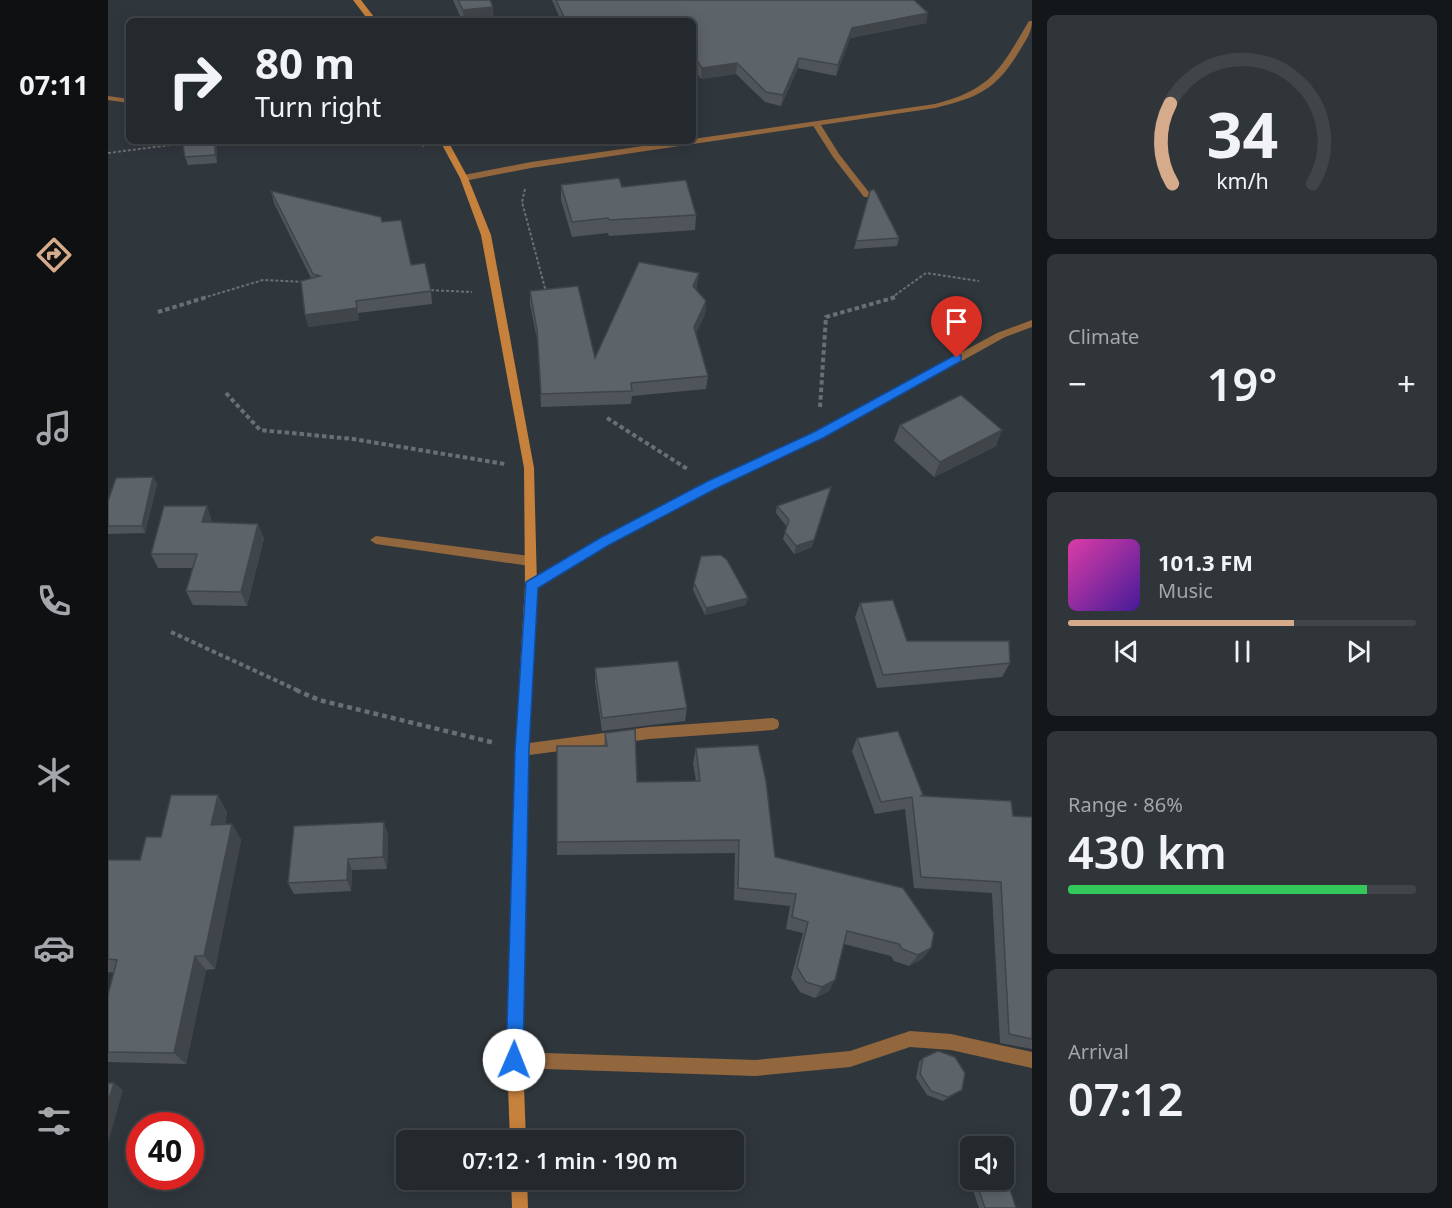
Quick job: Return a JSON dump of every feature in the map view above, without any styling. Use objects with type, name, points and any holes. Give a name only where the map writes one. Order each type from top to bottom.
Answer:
[{"type":"street","points":[[357,0],[371,18]]},
{"type":"street","points":[[696,141],[935,106],[972,95],[992,81],[1011,60],[1032,23]]},
{"type":"street","points":[[108,98],[126,101]]},
{"type":"street","points":[[816,124],[836,155],[867,195]]},
{"type":"street","points":[[446,144],[464,178],[486,235],[529,468],[531,586],[522,750],[514,1060],[518,1130]]},
{"type":"street","points":[[464,178],[531,165],[677,144]]},
{"type":"street","points":[[531,586],[605,542],[713,484],[819,435],[1000,335],[1032,323]]},
{"type":"street","points":[[376,540],[530,561]]},
{"type":"street","points":[[522,750],[649,733],[773,724]]},
{"type":"street","points":[[514,1060],[754,1068],[850,1059],[910,1039],[951,1042],[1032,1060]]},
{"type":"street","points":[[519,1190],[520,1208]]},
{"type":"path","points":[[108,153],[173,144]]},
{"type":"path","points":[[531,165],[522,202],[547,296]]},
{"type":"path","points":[[819,435],[826,317],[896,297],[926,273],[979,281]]},
{"type":"path","points":[[158,312],[263,280],[310,283]]},
{"type":"path","points":[[415,289],[497,294]]},
{"type":"path","points":[[226,393],[260,430],[353,439],[529,468]]},
{"type":"path","points":[[607,418],[713,484]]},
{"type":"path","points":[[171,632],[319,700],[522,750]]},
{"type":"building","points":[[458,0],[490,0],[493,7],[463,10]]},
{"type":"building","points":[[556,0],[914,0],[928,13],[852,28],[838,65],[799,58],[783,95],[766,92],[737,63],[702,68],[696,59],[696,18],[565,18]]},
{"type":"building","points":[[183,144],[215,144],[215,155],[185,157]]},
{"type":"building","points":[[619,178],[622,187],[686,180],[696,215],[609,220],[608,218],[572,222],[561,185]]},
{"type":"building","points":[[874,189],[899,238],[856,241],[870,191]]},
{"type":"building","points":[[271,191],[381,217],[382,222],[401,220],[411,265],[425,263],[431,291],[356,301],[357,308],[305,315],[301,281],[320,276],[313,274]]},
{"type":"building","points":[[639,262],[699,273],[693,286],[706,301],[694,327],[708,376],[631,383],[632,391],[541,394],[537,330],[530,291],[578,286],[595,358]]},
{"type":"building","points":[[961,395],[1002,430],[940,462],[900,425]]},
{"type":"building","points":[[153,477],[142,526],[108,526],[108,501],[116,478]]},
{"type":"building","points":[[831,487],[814,540],[796,546],[785,532],[789,520],[777,506]]},
{"type":"building","points":[[164,506],[207,506],[202,522],[258,524],[241,592],[186,591],[197,554],[151,554]]},
{"type":"building","points":[[721,555],[727,560],[748,598],[706,608],[694,583],[701,556]]},
{"type":"building","points":[[893,600],[907,641],[1009,641],[1010,663],[883,675],[860,603]]},
{"type":"building","points":[[678,661],[687,708],[602,718],[595,668]]},
{"type":"building","points":[[635,729],[637,782],[700,781],[696,748],[758,745],[766,781],[775,857],[903,888],[934,933],[931,948],[918,955],[902,949],[899,944],[847,931],[835,980],[822,987],[806,982],[797,967],[808,922],[792,917],[796,894],[738,888],[739,840],[557,842],[557,746],[607,746],[605,733]]},
{"type":"building","points":[[898,731],[923,795],[921,796],[1011,801],[1013,816],[1032,817],[1032,1039],[1009,1034],[1001,882],[921,877],[912,797],[881,802],[857,738]]},
{"type":"building","points":[[171,795],[218,795],[211,825],[232,824],[204,956],[195,956],[174,1053],[108,1052],[108,995],[117,960],[108,959],[108,860],[140,860],[146,837],[161,837]]},
{"type":"building","points":[[384,822],[383,857],[348,859],[347,880],[288,883],[294,826]]},
{"type":"building","points":[[938,1051],[955,1057],[965,1073],[962,1090],[948,1097],[931,1091],[920,1074],[923,1058]]},
{"type":"building","points":[[108,1083],[114,1083],[108,1102]]},
{"type":"building","points":[[979,1190],[1010,1190],[1016,1208],[985,1208]]},
{"type":"route","points":[[514,1060],[522,750],[531,586],[605,542],[713,484],[819,435],[957,358]]}]
